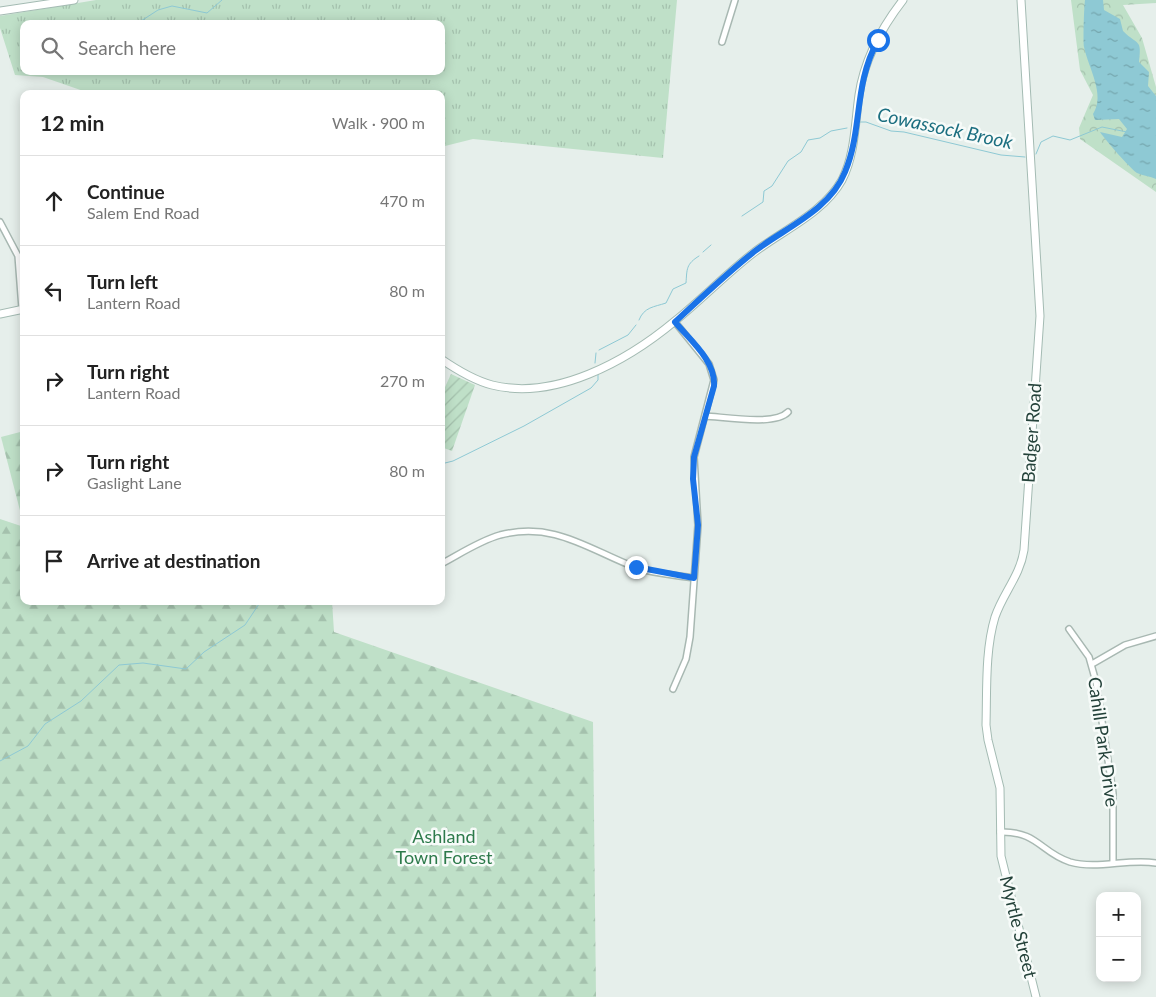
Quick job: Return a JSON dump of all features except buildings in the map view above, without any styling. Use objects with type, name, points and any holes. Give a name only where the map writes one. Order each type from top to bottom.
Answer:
[{"type":"street","points":[[0,11],[74,0]]},
{"type":"street","points":[[722,42],[735,0]]},
{"type":"street","points":[[445,361],[470,377],[492,385],[514,388],[544,387],[577,378],[616,360],[675,322],[749,256],[810,213],[837,188],[845,172],[850,155],[864,71],[882,32],[903,0]]},
{"type":"street","name":"Badger Road","points":[[1001,856],[1000,788],[986,732],[991,638],[996,615],[1022,562],[1040,330],[1021,0]]},
{"type":"street","points":[[0,222],[18,256],[20,277]]},
{"type":"street","points":[[0,314],[20,310]]},
{"type":"street","points":[[673,688],[682,669],[688,649],[698,525],[693,467],[696,449],[714,386],[712,369],[675,322]]},
{"type":"street","points":[[705,416],[769,420],[780,418],[788,412]]},
{"type":"street","points":[[445,562],[490,538],[519,532],[538,531],[575,540],[644,570],[694,578]]},
{"type":"street","name":"Cahill Park Drive","points":[[1069,629],[1085,650],[1092,664],[1113,793],[1113,863]]},
{"type":"street","points":[[1092,664],[1125,645],[1156,636]]},
{"type":"street","points":[[1000,832],[1028,836],[1059,857],[1070,862],[1090,865],[1156,863]]},
{"type":"street","name":"Myrtle Street","points":[[1001,856],[1036,997]]},
{"type":"green space","points":[[96,0],[677,0],[663,158],[473,139],[445,146],[445,90],[80,90],[43,77],[15,75],[0,28],[0,16]]},
{"type":"green space","points":[[1071,0],[1156,0],[1156,3],[1123,5],[1142,38],[1156,87],[1156,192],[1080,139],[1079,128],[1093,95],[1080,70]]},
{"type":"green space","points":[[451,374],[475,385],[452,451],[445,448],[445,387]]},
{"type":"green space","points":[[20,432],[20,511],[1,437]]},
{"type":"green space","name":"Ashland Town Forest","points":[[0,519],[20,526],[20,605],[332,605],[334,632],[593,722],[596,997],[0,997]]},
{"type":"water","points":[[1085,0],[1103,0],[1104,10],[1120,19],[1123,31],[1138,43],[1140,49],[1139,62],[1149,72],[1148,86],[1156,96],[1156,179],[1137,173],[1100,132],[1122,137],[1127,129],[1119,119],[1095,120],[1093,114],[1097,106],[1097,90],[1084,47]]},
{"type":"waterway","points":[[143,20],[158,10],[172,6],[207,13],[222,0]]},
{"type":"waterway","name":"Cowassock Brook","points":[[859,122],[866,122],[891,131],[904,132],[1001,155],[1025,157]]},
{"type":"waterway","name":"Cowassock Brook","points":[[1036,154],[1041,142],[1053,136],[1070,140],[1102,127],[1127,132]]},
{"type":"waterway","name":"Cowassock Brook","points":[[742,216],[763,202],[764,191],[772,186],[788,161],[801,152],[808,140],[820,138],[831,131],[847,128]]},
{"type":"waterway","name":"Cowassock Brook","points":[[703,252],[711,245]]},
{"type":"waterway","name":"Cowassock Brook","points":[[639,320],[647,310],[666,303],[673,289],[686,283],[688,267],[699,256]]},
{"type":"waterway","name":"Cowassock Brook","points":[[599,350],[628,335],[636,325]]},
{"type":"waterway","name":"Cowassock Brook","points":[[595,363],[596,353]]},
{"type":"waterway","name":"Cowassock Brook","points":[[445,463],[453,461],[524,426],[591,388],[598,380],[598,374]]},
{"type":"waterway","name":"Cowassock Brook","points":[[0,761],[28,746],[45,724],[81,701],[119,665],[143,663],[186,669],[204,652],[245,625],[258,605]]},
{"type":"route","points":[[636,567],[694,578],[698,525],[693,467],[698,438],[714,386],[714,374],[709,364],[675,322],[749,256],[796,224],[837,188],[845,172],[850,155],[864,71],[878,40]]}]
